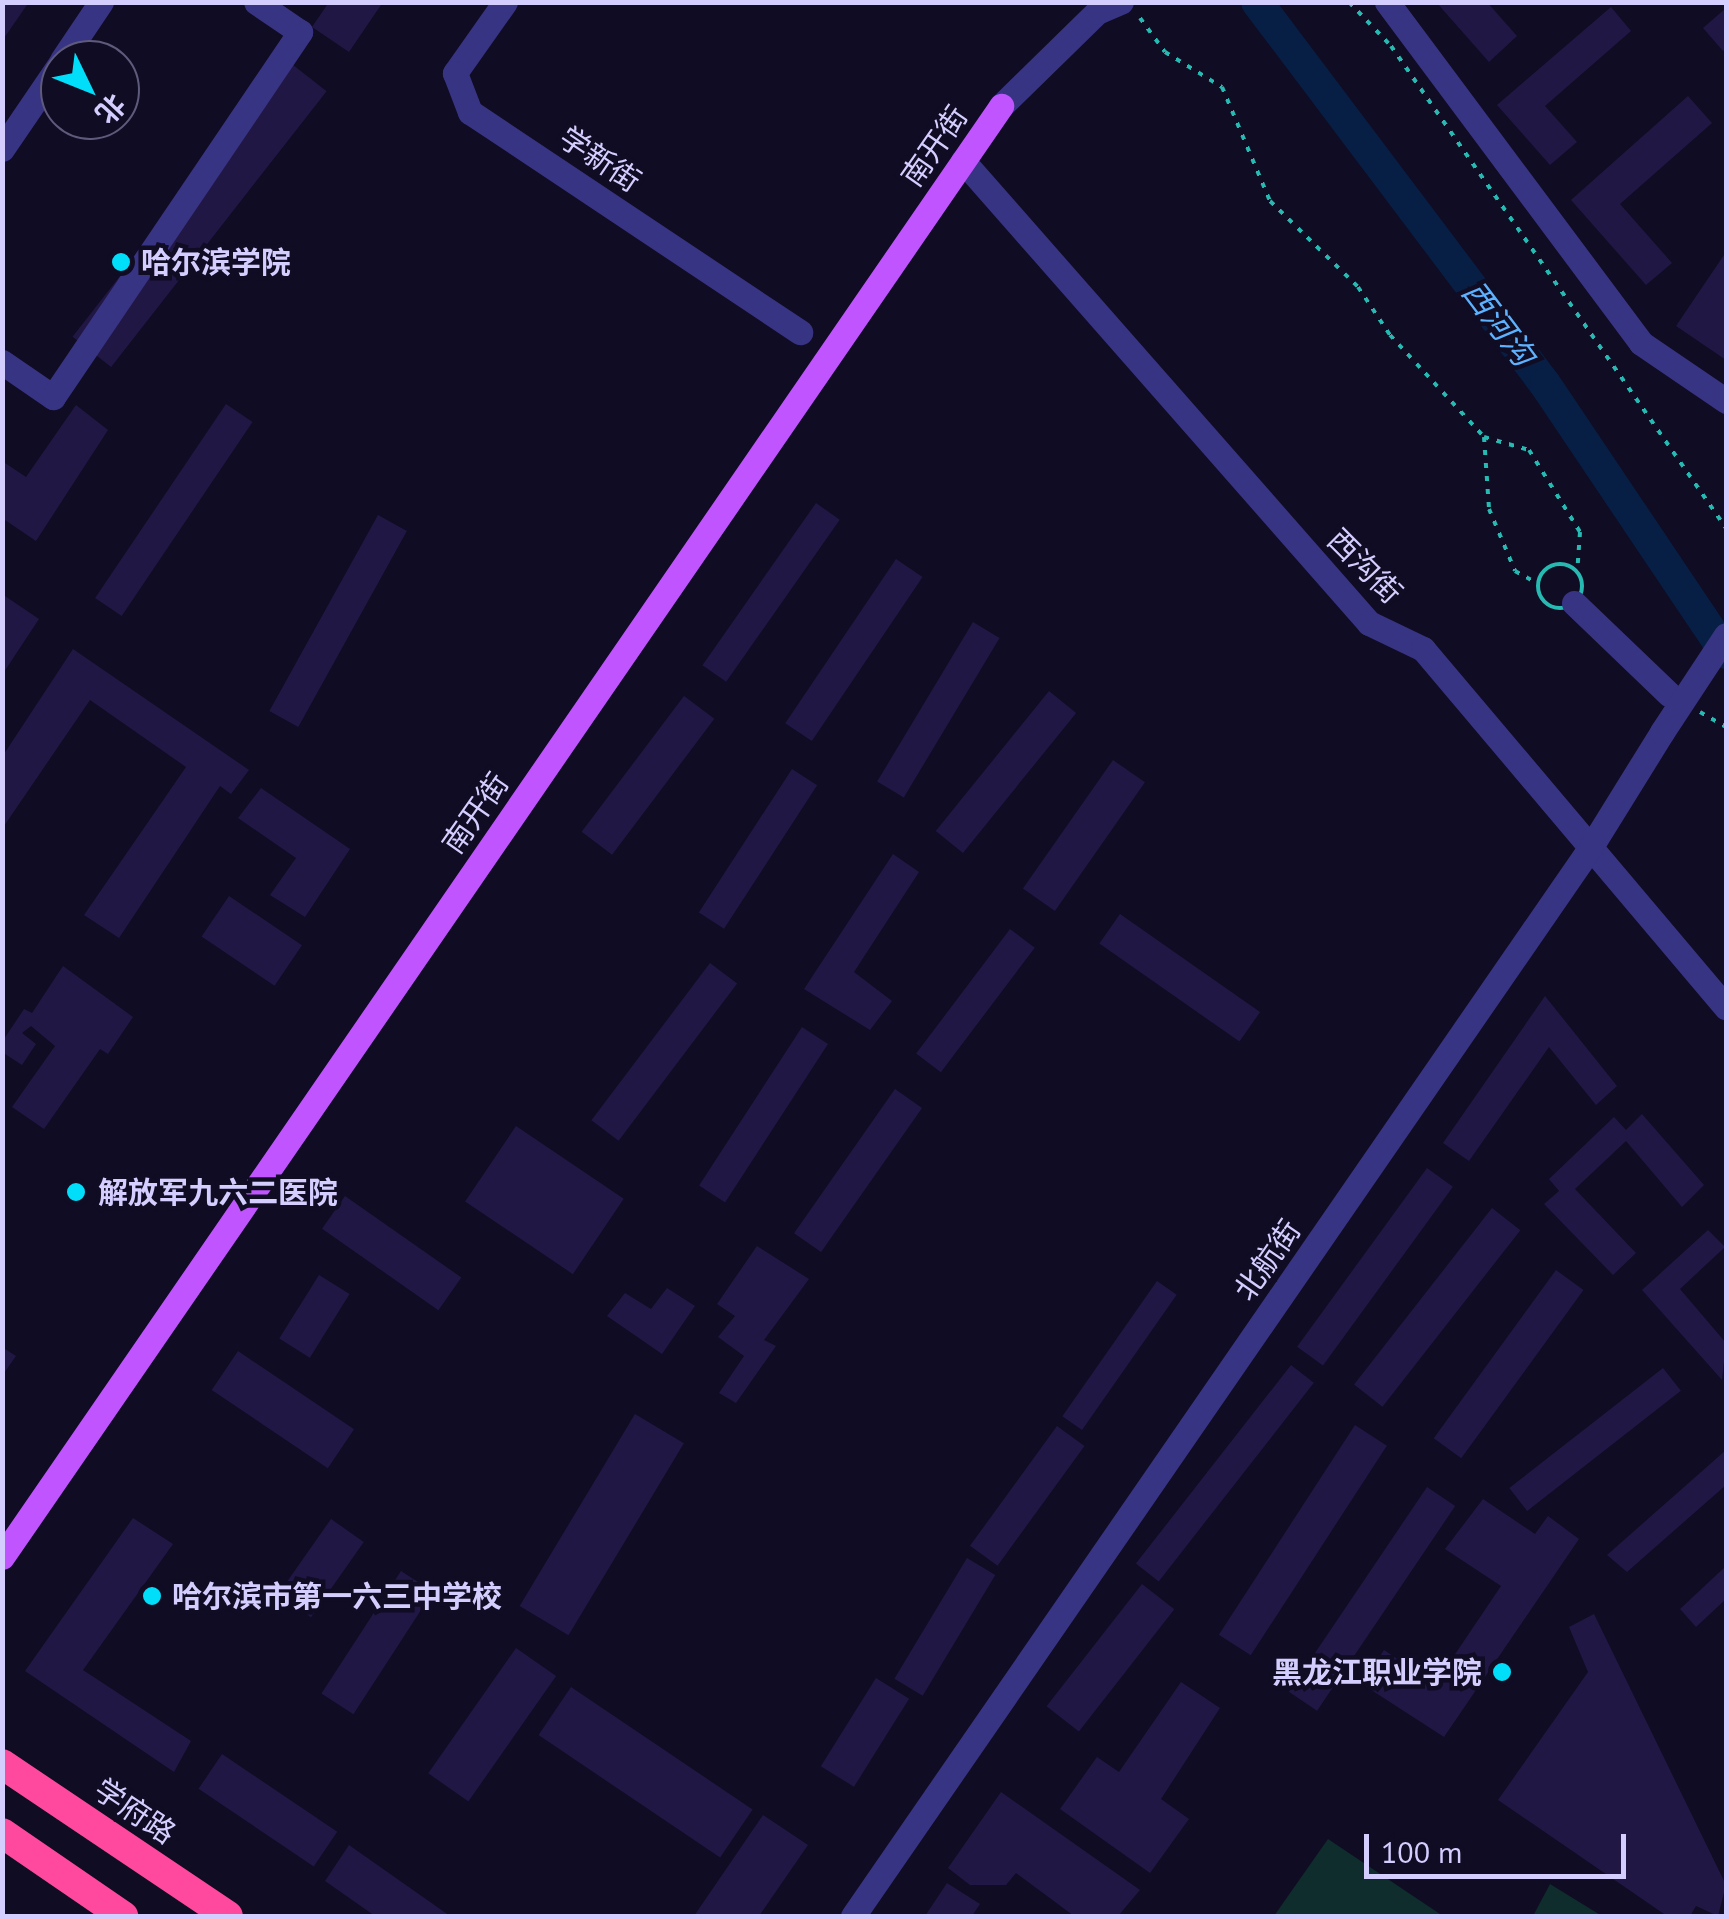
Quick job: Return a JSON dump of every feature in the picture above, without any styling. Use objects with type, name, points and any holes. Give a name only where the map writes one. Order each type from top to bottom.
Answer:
[{"type":"highway","name":"学府路","points":[[2,1764],[228,1916]]},
{"type":"highway","points":[[2,1833],[123,1916]]},
{"type":"main road","name":"南开街","points":[[2,1557],[1001,106]]},
{"type":"street","points":[[76,40],[101,2]]},
{"type":"street","points":[[2,362],[53,397],[300,32],[256,2]]},
{"type":"street","name":"学新街","points":[[505,2],[455,74],[470,112],[800,332]]},
{"type":"street","points":[[1387,2],[1641,343],[1726,400]]},
{"type":"street","points":[[1001,106],[1096,12],[1131,10]]},
{"type":"street","points":[[2,149],[40,93]]},
{"type":"street","name":"西沟街","points":[[963,161],[1369,624],[1423,649],[1726,1008]]},
{"type":"street","points":[[1574,603],[1668,694]]},
{"type":"street","name":"北航街","points":[[854,1916],[1592,845],[1726,635]]},
{"type":"path","points":[[1349,2],[1391,46],[1726,528]]},
{"type":"path","points":[[1131,10],[1165,52],[1222,87],[1270,201],[1358,287],[1390,335],[1484,436],[1529,450],[1580,532],[1576,571]]},
{"type":"path","points":[[1484,436],[1489,509],[1515,571],[1538,584]]},
{"type":"green space","points":[[1328,1839],[1443,1916],[1274,1916]]},
{"type":"green space","points":[[1550,1884],[1602,1916],[1533,1916]]},
{"type":"building","points":[[2,2],[29,2],[2,41]]},
{"type":"building","points":[[329,2],[383,2],[349,52],[312,27]]},
{"type":"building","points":[[1436,2],[1487,2],[1517,36],[1489,62]]},
{"type":"building","points":[[1611,7],[1631,31],[1545,106],[1577,142],[1550,165],[1497,105]]},
{"type":"building","points":[[1726,8],[1726,48],[1723,51],[1703,28]]},
{"type":"building","points":[[288,61],[327,91],[111,367],[73,337]]},
{"type":"building","points":[[1688,96],[1712,123],[1620,204],[1672,263],[1646,285],[1571,200]]},
{"type":"building","points":[[1726,252],[1726,360],[1676,326]]},
{"type":"building","points":[[226,404],[253,422],[122,616],[95,598]]},
{"type":"building","points":[[76,405],[108,430],[36,541],[2,518],[2,461],[26,477]]},
{"type":"building","points":[[816,503],[840,520],[726,682],[702,665]]},
{"type":"building","points":[[378,515],[407,531],[298,727],[269,711]]},
{"type":"building","points":[[896,559],[923,577],[812,741],[785,723]]},
{"type":"building","points":[[2,594],[39,619],[2,675]]},
{"type":"building","points":[[973,622],[1000,638],[904,797],[877,781]]},
{"type":"building","points":[[73,649],[249,770],[231,794],[220,786],[119,938],[84,915],[186,767],[90,700],[2,829],[2,757]]},
{"type":"building","points":[[1049,691],[1076,713],[963,853],[936,831]]},
{"type":"building","points":[[684,696],[714,719],[612,855],[582,832]]},
{"type":"building","points":[[1113,760],[1145,782],[1055,911],[1023,889]]},
{"type":"building","points":[[792,769],[817,785],[724,929],[699,912]]},
{"type":"building","points":[[261,788],[350,849],[305,917],[270,895],[296,858],[238,818]]},
{"type":"building","points":[[893,854],[919,872],[854,972],[892,1001],[870,1030],[804,989]]},
{"type":"building","points":[[229,896],[302,945],[275,986],[202,937]]},
{"type":"building","points":[[1120,914],[1260,1012],[1239,1042],[1099,943]]},
{"type":"building","points":[[1010,929],[1035,948],[941,1072],[916,1054]]},
{"type":"building","points":[[710,963],[737,983],[619,1141],[591,1120]]},
{"type":"building","points":[[63,966],[133,1017],[108,1054],[100,1049],[44,1129],[12,1107],[55,1046],[31,1026],[22,1033],[36,1044],[22,1065],[2,1052],[2,1042],[24,1009],[32,1013]]},
{"type":"building","points":[[1545,996],[1617,1086],[1596,1105],[1549,1047],[1469,1161],[1443,1143]]},
{"type":"building","points":[[802,1027],[828,1044],[725,1202],[699,1186]]},
{"type":"building","points":[[895,1089],[922,1108],[821,1252],[794,1233]]},
{"type":"building","points":[[1642,1114],[1704,1185],[1682,1207],[1626,1141],[1575,1189],[1636,1253],[1613,1275],[1544,1204],[1559,1191],[1549,1179],[1614,1117],[1626,1130]]},
{"type":"building","points":[[516,1126],[624,1199],[573,1274],[465,1201]]},
{"type":"building","points":[[1427,1168],[1453,1187],[1323,1366],[1297,1347]]},
{"type":"building","points":[[345,1196],[461,1277],[438,1310],[322,1229]]},
{"type":"building","points":[[1492,1208],[1520,1230],[1382,1407],[1354,1385]]},
{"type":"building","points":[[1708,1230],[1725,1247],[1680,1289],[1726,1343],[1722,1380],[1642,1290]]},
{"type":"building","points":[[757,1246],[809,1279],[764,1340],[776,1346],[736,1403],[719,1393],[744,1356],[718,1337],[735,1316],[717,1304]]},
{"type":"building","points":[[1556,1270],[1584,1290],[1461,1458],[1434,1438]]},
{"type":"building","points":[[319,1275],[350,1294],[310,1358],[279,1339]]},
{"type":"building","points":[[1157,1281],[1177,1295],[1082,1430],[1062,1416]]},
{"type":"building","points":[[667,1288],[695,1306],[662,1354],[607,1316],[625,1293],[651,1309]]},
{"type":"building","points":[[2,1347],[16,1356],[2,1376]]},
{"type":"building","points":[[238,1351],[354,1429],[328,1468],[212,1390]]},
{"type":"building","points":[[1291,1365],[1314,1383],[1159,1581],[1136,1564]]},
{"type":"building","points":[[1663,1368],[1681,1391],[1527,1511],[1509,1488]]},
{"type":"building","points":[[635,1414],[684,1443],[568,1635],[520,1606]]},
{"type":"building","points":[[1355,1425],[1387,1446],[1251,1655],[1219,1635]]},
{"type":"building","points":[[1057,1426],[1085,1446],[998,1566],[970,1546]]},
{"type":"building","points":[[1726,1450],[1726,1485],[1627,1572],[1607,1555]]},
{"type":"building","points":[[1427,1487],[1455,1506],[1317,1711],[1289,1692]]},
{"type":"building","points":[[1483,1499],[1535,1534],[1548,1516],[1579,1539],[1444,1737],[1362,1684],[1384,1650],[1435,1684],[1501,1586],[1445,1549]]},
{"type":"building","points":[[133,1518],[173,1544],[83,1670],[191,1741],[174,1772],[25,1671]]},
{"type":"building","points":[[331,1519],[364,1542],[311,1617],[278,1594]]},
{"type":"building","points":[[967,1558],[995,1575],[923,1696],[894,1679]]},
{"type":"building","points":[[1726,1566],[1726,1599],[1696,1627],[1680,1609]]},
{"type":"building","points":[[401,1571],[433,1592],[353,1714],[321,1693]]},
{"type":"building","points":[[1142,1584],[1174,1609],[1079,1731],[1047,1706]]},
{"type":"building","points":[[1594,1614],[1726,1885],[1718,1916],[1696,1906],[1690,1916],[1667,1916],[1498,1800],[1588,1672],[1569,1627]]},
{"type":"building","points":[[516,1648],[556,1676],[468,1801],[428,1773]]},
{"type":"building","points":[[876,1678],[909,1699],[854,1787],[821,1766]]},
{"type":"building","points":[[1181,1682],[1220,1708],[1161,1799],[1189,1819],[1150,1873],[1060,1809],[1097,1757],[1119,1772]]},
{"type":"building","points":[[571,1687],[753,1809],[720,1858],[539,1735]]},
{"type":"building","points":[[222,1754],[337,1832],[314,1867],[199,1789]]},
{"type":"building","points":[[1001,1792],[1140,1890],[1118,1916],[1074,1916],[1016,1873],[1006,1885],[970,1885],[948,1868]]},
{"type":"building","points":[[763,1815],[808,1845],[759,1916],[694,1916]]},
{"type":"building","points":[[349,1845],[450,1916],[375,1916],[325,1881]]},
{"type":"building","points":[[947,1883],[980,1904],[972,1916],[925,1916]]},
{"type":"waterway","name":"西河沟","points":[[1257,2],[1545,384],[1726,653]]},
{"type":"place","name":"哈尔滨学院","points":[[121,262]]},
{"type":"place","name":"解放军九六二医院","points":[[76,1192]]},
{"type":"place","name":"哈尔滨市第一六三中学校","points":[[152,1596]]},
{"type":"place","name":"黑龙江职业学院","points":[[1502,1672]]}]
